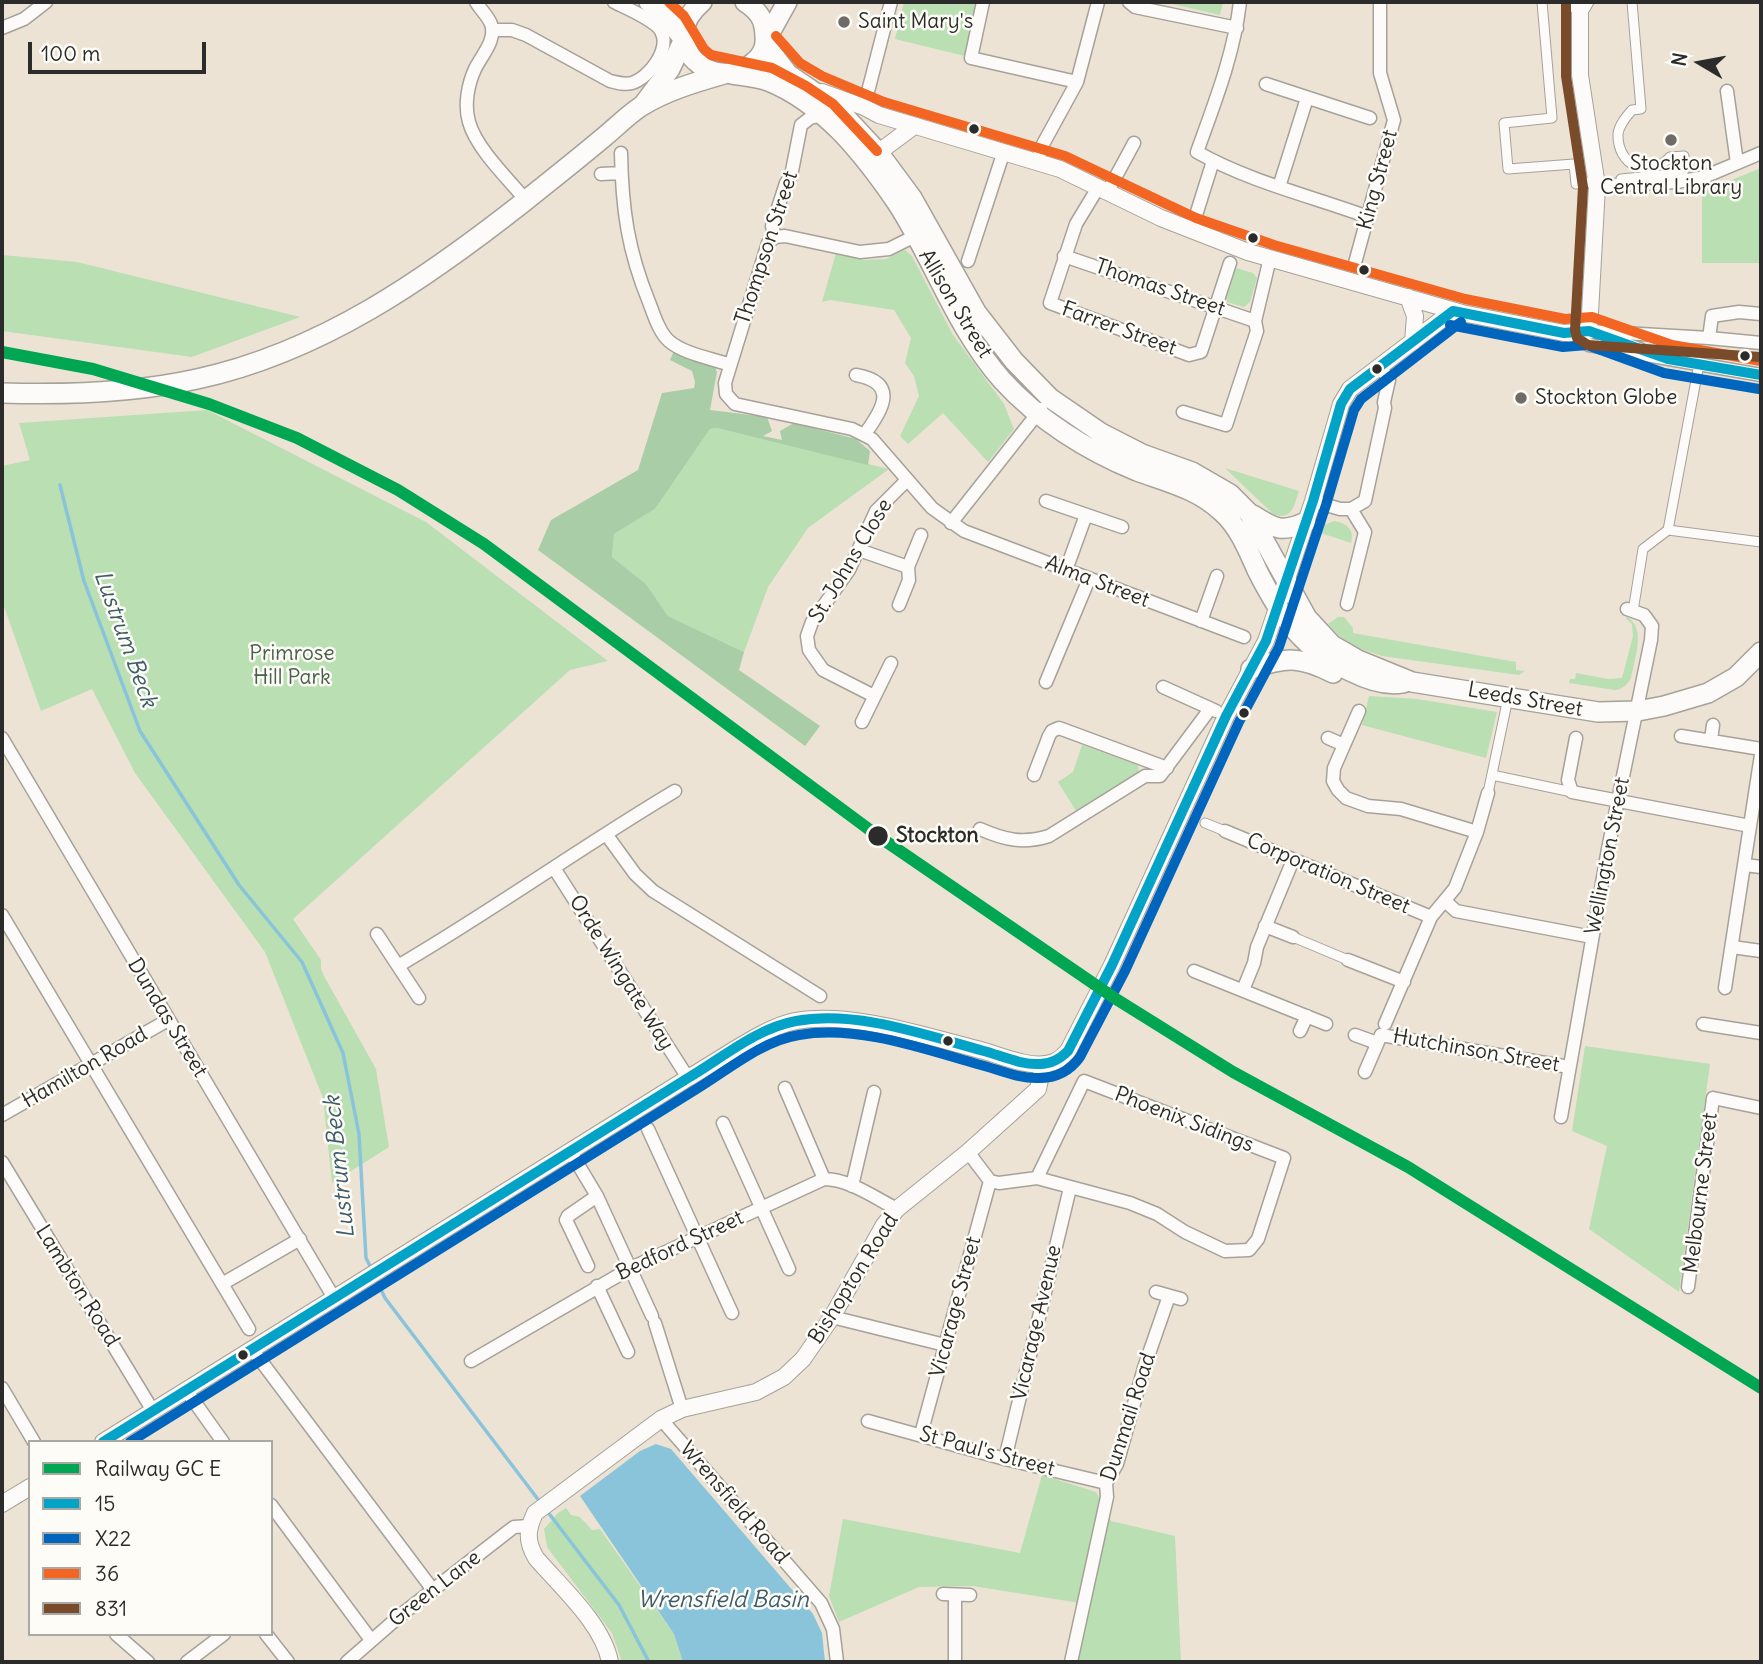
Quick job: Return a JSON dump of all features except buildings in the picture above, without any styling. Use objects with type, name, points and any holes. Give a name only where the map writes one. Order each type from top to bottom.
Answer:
[{"type":"main road","points":[[649,2],[662,12],[693,58],[704,68],[728,74]]},
{"type":"main road","points":[[642,106],[670,69],[682,39],[685,21],[702,2]]},
{"type":"main road","name":"Allison Street","points":[[745,2],[756,9],[764,20],[765,42],[788,74],[836,107],[872,157],[962,324],[1002,379],[1038,413],[1083,444],[1108,458],[1191,490],[1224,513],[1239,533],[1278,606]]},
{"type":"main road","points":[[2,393],[79,393],[145,388],[197,379],[249,365],[340,327],[386,301],[463,249],[642,106],[684,86],[750,66],[761,55],[765,42],[788,2]]},
{"type":"main road","name":"Allison Street","points":[[728,74],[768,81],[799,98],[824,115],[872,157],[912,198],[976,312],[1014,361],[1051,398],[1115,441],[1210,481],[1230,494],[1249,513],[1271,549],[1287,583]]},
{"type":"main road","points":[[1249,513],[1282,530],[1306,522]]},
{"type":"main road","name":"Leeds Street","points":[[1287,583],[1307,618],[1332,645],[1357,660],[1412,681],[1598,712],[1637,711],[1707,693],[1736,677],[1761,652]]},
{"type":"main road","name":"Leeds Street","points":[[1278,606],[1300,638],[1328,659],[1360,676],[1393,685],[1412,681]]},
{"type":"main road","points":[[1251,669],[1285,659],[1298,659],[1336,674],[1360,676]]},
{"type":"street","points":[[2,28],[24,19],[46,2]]},
{"type":"street","points":[[476,2],[491,23],[492,30],[489,45],[475,69],[467,96],[468,121],[476,139],[526,200]]},
{"type":"street","points":[[492,30],[512,30],[526,35],[610,81],[623,85],[646,75],[663,49],[661,31],[654,24],[614,2]]},
{"type":"street","points":[[864,107],[891,2]]},
{"type":"street","points":[[983,2],[971,58],[1077,82]]},
{"type":"street","points":[[1038,161],[1042,146],[1077,82],[1098,2]]},
{"type":"street","points":[[1129,2],[1135,6],[1237,28]]},
{"type":"street","points":[[1240,2],[1237,28],[1226,71],[1197,152],[1279,187],[1368,217]]},
{"type":"street","name":"King Street","points":[[1349,281],[1394,120],[1380,73],[1380,2]]},
{"type":"street","points":[[1542,2],[1552,118],[1504,122],[1508,169],[1574,164],[1576,184],[1676,182],[1704,177],[1761,153]]},
{"type":"street","points":[[1597,184],[1683,173],[1684,156],[1670,157],[1653,169],[1642,169],[1631,164],[1620,148],[1618,132],[1623,121],[1632,110],[1641,109],[1632,2]]},
{"type":"street","points":[[1579,3],[1580,75],[1597,184],[1589,331]]},
{"type":"street","points":[[1266,84],[1370,118]]},
{"type":"street","points":[[810,88],[879,115],[1038,161],[1191,231],[1270,258],[1453,311],[1564,333],[1589,345],[1761,375]]},
{"type":"street","points":[[1727,91],[1737,163]]},
{"type":"street","points":[[1279,187],[1307,98]]},
{"type":"street","name":"Thompson Street","points":[[824,115],[810,118],[802,125],[791,176],[786,183],[772,226],[775,237],[768,243],[724,383],[726,394],[735,404],[852,429],[864,435]]},
{"type":"street","points":[[872,157],[914,126]]},
{"type":"street","points":[[1064,256],[1076,224],[1134,143]]},
{"type":"street","points":[[968,261],[1004,151]]},
{"type":"street","points":[[621,153],[622,199],[627,235],[636,269],[658,324],[669,341],[687,351],[730,365]]},
{"type":"street","points":[[1191,231],[1213,161]]},
{"type":"street","points":[[601,174],[621,173]]},
{"type":"street","points":[[775,237],[785,236],[860,252],[889,249],[915,236]]},
{"type":"street","points":[[1215,307],[1235,247]]},
{"type":"street","name":"Farrer Street","points":[[1064,256],[1049,303],[1189,355],[1201,352],[1215,307]]},
{"type":"street","name":"Thomas Street","points":[[1064,256],[1255,321]]},
{"type":"street","points":[[1183,412],[1226,425],[1257,331],[1255,321],[1270,258]]},
{"type":"street","points":[[1408,297],[1415,316],[1413,342]]},
{"type":"street","points":[[121,1437],[153,1411],[186,1390],[768,1031],[794,1021],[819,1019],[862,1022],[1043,1065],[1057,1061],[1068,1051],[1112,965],[1226,716],[1266,641],[1313,501],[1341,404],[1350,389],[1453,311]]},
{"type":"street","points":[[1709,338],[1712,316],[1739,312],[1761,314]]},
{"type":"street","points":[[1589,331],[1668,359]]},
{"type":"street","points":[[1564,333],[1589,331],[1761,343]]},
{"type":"street","points":[[1630,607],[1643,549],[1668,530],[1699,364]]},
{"type":"street","points":[[1313,501],[1340,509],[1351,509],[1365,501],[1389,380],[1380,366]]},
{"type":"street","points":[[856,375],[871,378],[881,386],[884,398],[881,413],[864,435]]},
{"type":"street","points":[[951,523],[1051,398]]},
{"type":"street","name":"Alma Street","points":[[864,435],[872,439],[932,508],[964,531],[1244,637]]},
{"type":"street","name":"St. Johns Close","points":[[874,696],[823,670],[809,649],[807,636],[812,622],[849,570],[876,511],[907,480]]},
{"type":"street","points":[[1046,501],[1122,527]]},
{"type":"street","points":[[1347,604],[1365,531],[1351,509]]},
{"type":"street","points":[[1066,570],[1086,515]]},
{"type":"street","points":[[1668,530],[1761,542]]},
{"type":"street","points":[[899,605],[909,580],[908,567],[921,535]]},
{"type":"street","points":[[859,550],[908,567]]},
{"type":"street","points":[[1201,621],[1217,576]]},
{"type":"street","points":[[1046,682],[1089,579]]},
{"type":"street","name":"Wellington Street","points":[[1561,1117],[1592,937],[1652,626],[1644,615],[1630,607]]},
{"type":"street","points":[[862,722],[891,663]]},
{"type":"street","points":[[1163,687],[1226,716]]},
{"type":"street","points":[[1385,1024],[1431,917],[1455,888],[1477,832],[1509,696]]},
{"type":"street","points":[[980,829],[998,831],[1012,841],[1023,842],[1049,836],[1145,776],[1160,776],[1210,709]]},
{"type":"street","points":[[1359,711],[1334,768],[1334,782],[1338,790],[1346,798],[1368,806],[1401,809],[1477,832]]},
{"type":"street","points":[[1711,740],[1713,725]]},
{"type":"street","points":[[1034,775],[1052,731],[1056,729],[1065,729],[1167,768]]},
{"type":"street","points":[[1681,736],[1761,749]]},
{"type":"street","name":"Dundas Street","points":[[2,737],[334,1298]]},
{"type":"street","points":[[1328,738],[1344,745]]},
{"type":"street","points":[[1572,792],[1568,780],[1576,738]]},
{"type":"street","points":[[1725,988],[1761,762]]},
{"type":"street","points":[[1492,775],[1750,826]]},
{"type":"street","points":[[398,966],[470,923],[675,791]]},
{"type":"street","points":[[1205,823],[1225,831]]},
{"type":"street","name":"Corporation Street","points":[[1225,831],[1431,917]]},
{"type":"street","points":[[606,834],[635,874],[653,891],[820,996]]},
{"type":"street","points":[[1243,990],[1265,926],[1293,860]]},
{"type":"street","points":[[1745,865],[1761,867]]},
{"type":"street","name":"Orde Wingate Way","points":[[554,867],[688,1078]]},
{"type":"street","points":[[1445,901],[1456,911],[1592,937]]},
{"type":"street","points":[[2,915],[249,1329],[255,1347],[433,1590]]},
{"type":"street","points":[[1265,926],[1404,982]]},
{"type":"street","points":[[377,934],[419,998]]},
{"type":"street","points":[[1732,947],[1761,951]]},
{"type":"street","points":[[1194,971],[1326,1024]]},
{"type":"street","points":[[1300,1031],[1307,1016]]},
{"type":"street","name":"Hamilton Road","points":[[2,1115],[168,1020]]},
{"type":"street","points":[[1703,1024],[1761,1033]]},
{"type":"street","points":[[1355,1035],[1377,1043]]},
{"type":"street","name":"Hutchinson Street","points":[[1365,1072],[1381,1035],[1569,1067]]},
{"type":"street","name":"Bishopton Road","points":[[532,1519],[552,1500],[661,1419],[682,1409],[756,1392],[784,1377],[803,1359],[832,1318],[874,1241],[897,1209],[968,1152],[1038,1088],[1043,1065]]},
{"type":"street","name":"Phoenix Sidings","points":[[1037,1178],[1084,1081],[1284,1158],[1258,1239],[1249,1250],[1224,1251],[1157,1214],[1130,1203],[1070,1188]]},
{"type":"street","points":[[785,1088],[824,1179],[835,1179],[897,1209]]},
{"type":"street","points":[[852,1186],[874,1092]]},
{"type":"street","name":"Melbourne Street","points":[[1688,1287],[1713,1098],[1761,1108]]},
{"type":"street","points":[[723,1123],[789,1269]]},
{"type":"street","points":[[648,1129],[732,1313]]},
{"type":"street","points":[[570,1152],[597,1196],[654,1320],[682,1409]]},
{"type":"street","points":[[968,1152],[990,1181],[999,1183],[1037,1178],[1070,1188]]},
{"type":"street","name":"Lambton Road","points":[[2,1162],[153,1411]]},
{"type":"street","name":"Bedford Street","points":[[471,1361],[631,1268],[824,1179]]},
{"type":"street","name":"Vicarage Street","points":[[922,1434],[990,1181]]},
{"type":"street","name":"Vicarage Avenue","points":[[1005,1459],[1070,1188]]},
{"type":"street","points":[[588,1266],[566,1220],[597,1196]]},
{"type":"street","points":[[222,1284],[300,1239]]},
{"type":"street","points":[[597,1286],[628,1352]]},
{"type":"street","name":"Dunmail Road","points":[[1071,1662],[1107,1497],[1106,1483],[1117,1464],[1144,1368],[1169,1296]]},
{"type":"street","points":[[832,1318],[945,1345]]},
{"type":"street","points":[[2,1388],[32,1440]]},
{"type":"street","points":[[186,1390],[222,1440]]},
{"type":"street","name":"Wrensfield Road","points":[[661,1419],[821,1603],[833,1629],[837,1662]]},
{"type":"street","name":"St Paul's Street","points":[[868,1421],[1005,1459],[1106,1483]]},
{"type":"street","points":[[2,1504],[28,1488]]},
{"type":"street","points":[[273,1508],[371,1640]]},
{"type":"street","points":[[532,1519],[527,1536],[529,1547],[598,1630],[610,1662]]},
{"type":"street","name":"Green Lane","points":[[347,1662],[514,1527],[532,1519]]},
{"type":"street","points":[[955,1662],[949,1595],[970,1595]]},
{"type":"street","points":[[118,1636],[148,1662]]},
{"type":"street","points":[[187,1662],[221,1636]]},
{"type":"street","points":[[268,1636],[288,1662]]},
{"type":"green space","points":[[904,2],[981,2],[969,57],[895,39]]},
{"type":"green space","points":[[1164,2],[1223,2],[1220,15]]},
{"type":"green space","points":[[1761,168],[1761,263],[1702,263],[1702,192]]},
{"type":"green space","points":[[905,250],[912,256],[953,335],[1004,404],[1014,429],[988,462],[943,413],[908,444],[900,436],[919,396],[914,376],[905,363],[911,338],[894,310],[830,300],[822,302],[836,253],[863,260],[886,259]]},
{"type":"green space","points":[[2,255],[77,262],[300,317],[192,357],[2,331]]},
{"type":"green space","points":[[1236,268],[1253,273],[1257,278],[1250,302],[1244,307],[1227,302],[1226,299]]},
{"type":"green space","points":[[674,351],[715,367],[717,372],[710,410],[767,417],[772,431],[763,436],[782,440],[780,431],[794,423],[856,439],[870,451],[868,465],[717,428],[710,429],[655,509],[614,534],[612,557],[646,584],[668,616],[744,652],[739,670],[820,726],[805,746],[538,550],[551,520],[638,470],[662,393],[694,388],[692,371],[670,360]]},
{"type":"green space","name":"Primrose Hill Park","points":[[207,410],[426,522],[608,661],[570,670],[293,919],[321,960],[324,976],[376,1069],[389,1147],[332,1183],[323,1098],[265,952],[135,773],[92,689],[41,711],[2,601],[2,466],[30,460],[19,423]]},
{"type":"green space","points":[[717,428],[889,469],[808,528],[768,587],[744,652],[668,616],[646,584],[612,557],[614,534],[655,509],[710,429]]},
{"type":"green space","points":[[1225,468],[1299,491],[1291,511],[1279,516],[1273,514]]},
{"type":"green space","points":[[1334,521],[1349,527],[1352,534],[1351,543],[1321,533],[1324,525]]},
{"type":"green space","points":[[1338,617],[1344,617],[1353,628],[1353,633],[1516,662],[1516,670],[1525,671],[1519,675],[1382,656],[1358,648],[1339,636],[1328,624]]},
{"type":"green space","points":[[1627,617],[1633,622],[1638,636],[1631,678],[1626,685],[1615,690],[1569,683],[1570,679],[1575,679],[1576,673],[1608,679],[1622,678],[1633,636],[1632,624]]},
{"type":"green space","points":[[1369,696],[1417,699],[1497,712],[1486,758],[1362,725]]},
{"type":"green space","points":[[1082,745],[1138,765],[1139,773],[1078,814],[1058,782],[1073,772]]},
{"type":"green space","points":[[1585,1046],[1710,1064],[1679,1292],[1589,1229],[1607,1146],[1572,1131]]},
{"type":"green space","points":[[1042,1475],[1096,1492],[1111,1521],[1175,1536],[1181,1662],[1078,1662],[1086,1604],[973,1586],[919,1587],[839,1622],[829,1596],[843,1519],[1020,1553]]},
{"type":"green space","points":[[566,1508],[571,1515],[580,1517],[592,1530],[600,1529],[674,1634],[683,1662],[622,1662],[612,1633],[547,1547],[544,1529]]},
{"type":"water","name":"Wrensfield Basin","points":[[656,1444],[671,1449],[813,1614],[822,1633],[825,1662],[683,1662],[674,1634],[580,1496],[640,1451]]},
{"type":"waterway","name":"Lustrum Beck","points":[[60,485],[84,581],[140,731],[239,885],[302,962],[343,1053],[359,1134],[366,1258],[372,1270]]},
{"type":"waterway","name":"Lustrum Beck","points":[[375,1277],[385,1298],[540,1502]]},
{"type":"waterway","name":"Lustrum Beck","points":[[547,1511],[619,1605],[649,1662]]},
{"type":"transit line","name":"36","points":[[669,2],[684,16],[704,49],[711,55],[772,68],[806,86],[833,104],[877,151]]},
{"type":"transit line","name":"831","points":[[1566,2],[1566,76],[1583,187],[1575,330],[1577,338],[1588,345],[1760,357]]},
{"type":"transit line","name":"36","points":[[776,36],[800,63],[822,76],[884,102],[1065,156],[1196,218],[1274,245],[1465,299],[1565,319],[1592,317],[1672,345],[1761,361]]},
{"type":"transit line","name":"15","points":[[1453,311],[1564,333],[1589,331],[1668,359],[1761,375]]},
{"type":"transit line","name":"15","points":[[106,1440],[767,1030],[796,1021],[843,1019],[891,1026],[1026,1063],[1048,1063],[1065,1054],[1112,965],[1226,716],[1266,641],[1313,501],[1341,404],[1350,389],[1453,311]]},
{"type":"transit line","name":"X22","points":[[133,1440],[771,1043],[799,1035],[843,1033],[911,1045],[1023,1077],[1052,1077],[1072,1066],[1080,1057],[1125,971],[1239,722],[1279,647],[1354,410],[1361,399],[1461,322]]},
{"type":"transit line","name":"X22","points":[[1450,325],[1563,347],[1587,345],[1664,373],[1759,389]]},
{"type":"transit line","points":[[2,352],[93,369],[209,404],[297,438],[398,490],[484,544],[878,836],[1116,999],[1233,1072],[1408,1167],[1761,1388]]},
{"type":"place","name":"Saint Mary's","points":[[844,22]]},
{"type":"place","name":"Stockton Central Library","points":[[1671,140]]},
{"type":"place","name":"Stockton Globe","points":[[1521,398]]},
{"type":"place","name":"Stockton","points":[[878,836]]}]
